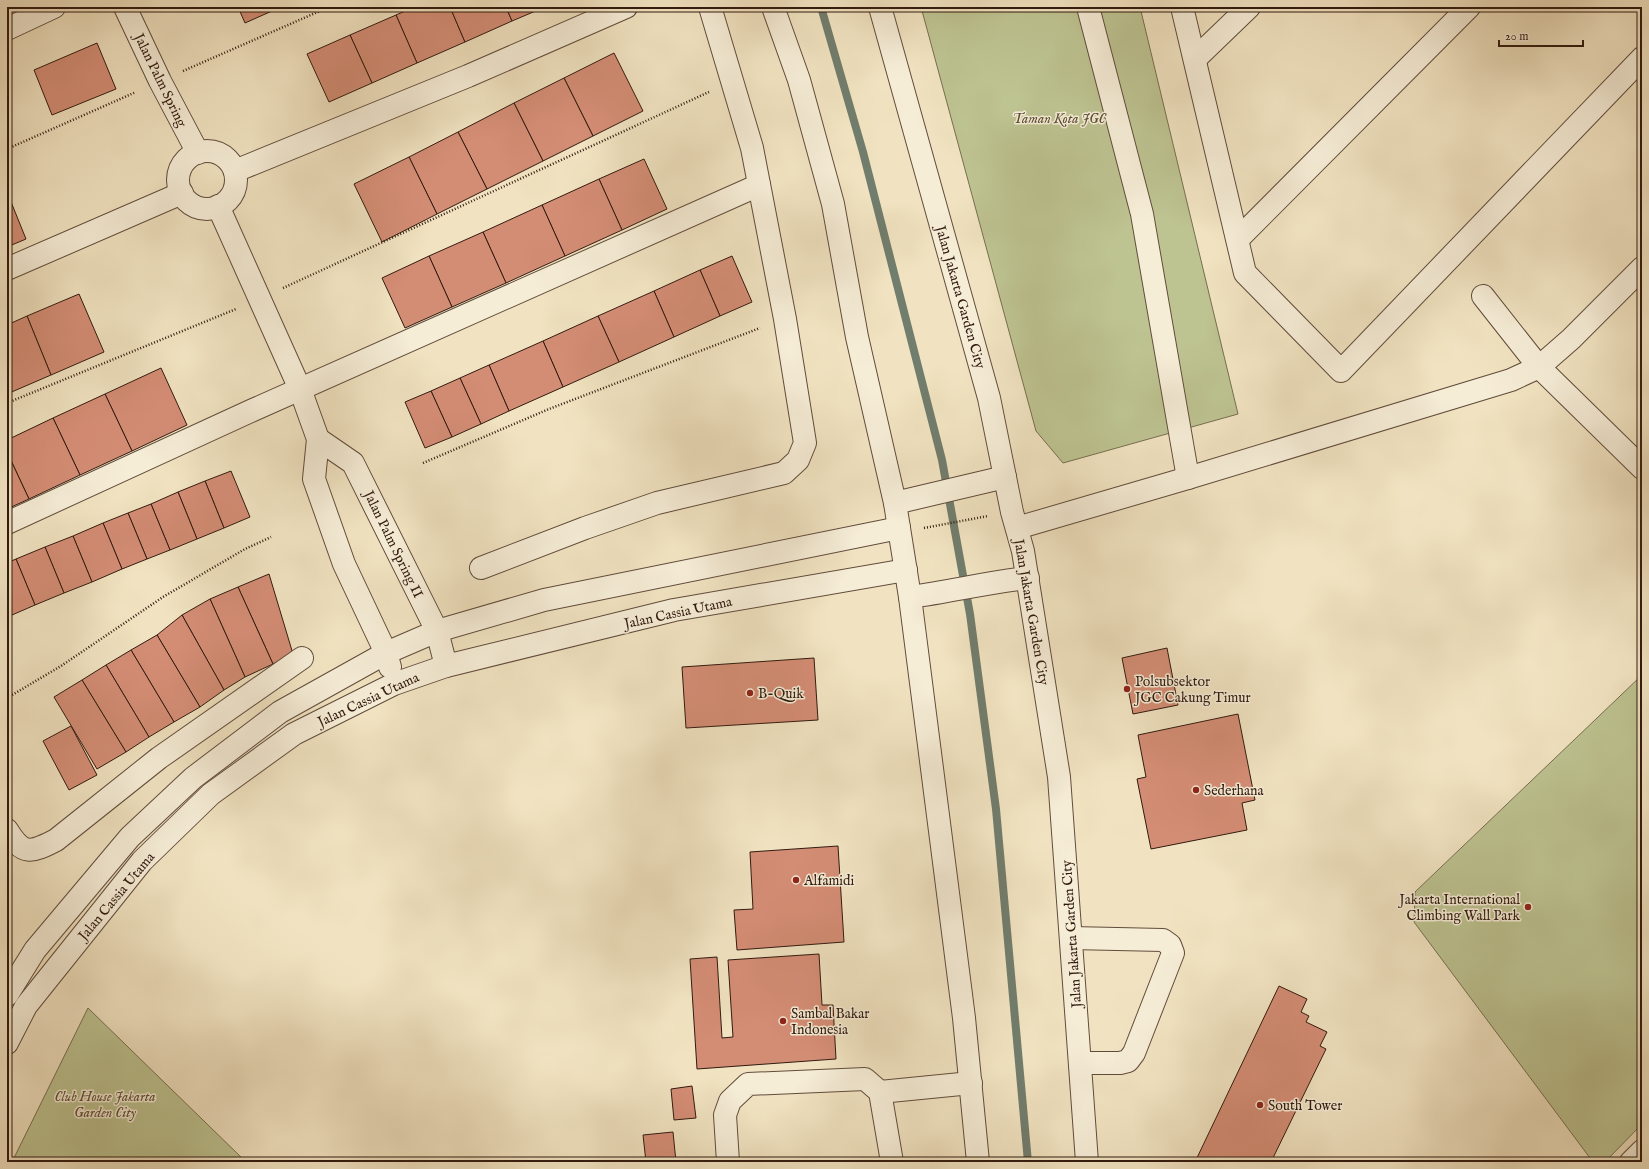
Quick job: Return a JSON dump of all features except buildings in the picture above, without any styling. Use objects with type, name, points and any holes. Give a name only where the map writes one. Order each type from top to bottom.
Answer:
[{"type":"street","points":[[7,29],[54,7]]},
{"type":"street","name":"Jalan Palm Spring","points":[[125,7],[160,81],[198,152]]},
{"type":"street","points":[[235,171],[468,76],[626,7]]},
{"type":"street","points":[[481,568],[585,528],[657,503],[784,473],[798,460],[805,443],[785,319],[752,148],[710,7]]},
{"type":"street","points":[[773,7],[799,80],[833,204],[857,336],[895,503],[910,597],[964,1018],[978,1162]]},
{"type":"street","name":"Jalan Jakarta Garden City","points":[[880,7],[989,398],[1005,478],[1028,578],[1059,777],[1087,1162]]},
{"type":"street","points":[[1088,7],[1142,214],[1188,478]]},
{"type":"street","points":[[1182,7],[1245,273],[1341,371],[1642,58]]},
{"type":"street","points":[[1195,59],[1248,7]]},
{"type":"street","points":[[1238,239],[1469,7]]},
{"type":"street","points":[[209,151],[220,154],[229,161],[235,171],[236,182],[233,192],[227,200],[218,206],[208,208],[197,207],[188,202],[182,193],[179,179],[182,164],[189,157],[198,152],[209,151]]},
{"type":"street","points":[[7,523],[300,389],[759,185]]},
{"type":"street","points":[[7,269],[182,193]]},
{"type":"street","points":[[218,206],[261,298],[300,389],[318,439],[314,479],[344,564],[386,653],[394,684]]},
{"type":"street","points":[[1017,528],[1511,380],[1539,367],[1571,339],[1642,268]]},
{"type":"street","points":[[1483,296],[1539,367],[1642,468]]},
{"type":"street","name":"Jalan Palm Spring II","points":[[318,439],[353,462],[437,631],[446,666]]},
{"type":"street","points":[[895,503],[972,484],[1005,478]]},
{"type":"street","name":"Jalan Cassia Utama","points":[[7,995],[35,950],[130,837],[192,778],[280,712],[386,653],[437,631],[544,600],[899,528]]},
{"type":"street","name":"Jalan Cassia Utama","points":[[7,1043],[26,1006],[142,861],[211,794],[294,734],[394,684],[446,666],[674,610],[906,570]]},
{"type":"street","points":[[910,597],[944,593],[985,583],[1028,578]]},
{"type":"street","points":[[7,830],[14,842],[27,850],[37,850],[56,840],[159,758],[302,658]]},
{"type":"street","points":[[1071,938],[1163,940],[1170,945],[1173,953],[1134,1053],[1128,1060],[1120,1063],[1080,1063]]},
{"type":"street","points":[[728,1162],[725,1115],[730,1101],[748,1084],[865,1079],[880,1092],[892,1162]]},
{"type":"street","points":[[880,1092],[971,1083]]},
{"type":"street","points":[[1631,1162],[1642,1151]]},
{"type":"path","points":[[7,149],[329,7]]},
{"type":"path","points":[[7,403],[261,298],[733,81]]},
{"type":"path","points":[[423,463],[549,409],[785,319]]},
{"type":"path","points":[[923,528],[990,515]]},
{"type":"path","points":[[7,698],[61,666],[163,597],[246,549],[271,537]]},
{"type":"green space","name":"Taman Kota JGC","points":[[921,7],[1140,7],[1238,414],[1063,463],[1036,431]]},
{"type":"green space","name":"Jakarta International Climbing Wall Park","points":[[1642,675],[1642,1124],[1605,1162],[1593,1162],[1414,922],[1415,892]]},
{"type":"green space","name":"Club House Jakarta Garden City","points":[[88,1008],[244,1160],[245,1162],[12,1162]]},
{"type":"waterway","points":[[821,7],[863,152],[942,460],[970,614],[996,809],[1028,1162]]},
{"type":"place","name":"Polsubsektor JGC Cakung Timur","points":[[1127,689]]},
{"type":"place","name":"B-Quik","points":[[750,693]]},
{"type":"place","name":"Sederhana","points":[[1196,790]]},
{"type":"place","name":"Alfamidi","points":[[796,880]]},
{"type":"place","name":"Jakarta International Climbing Wall Park","points":[[1528,907]]},
{"type":"place","name":"Sambal Bakar Indonesia","points":[[783,1021]]},
{"type":"place","name":"South Tower","points":[[1260,1105]]}]
